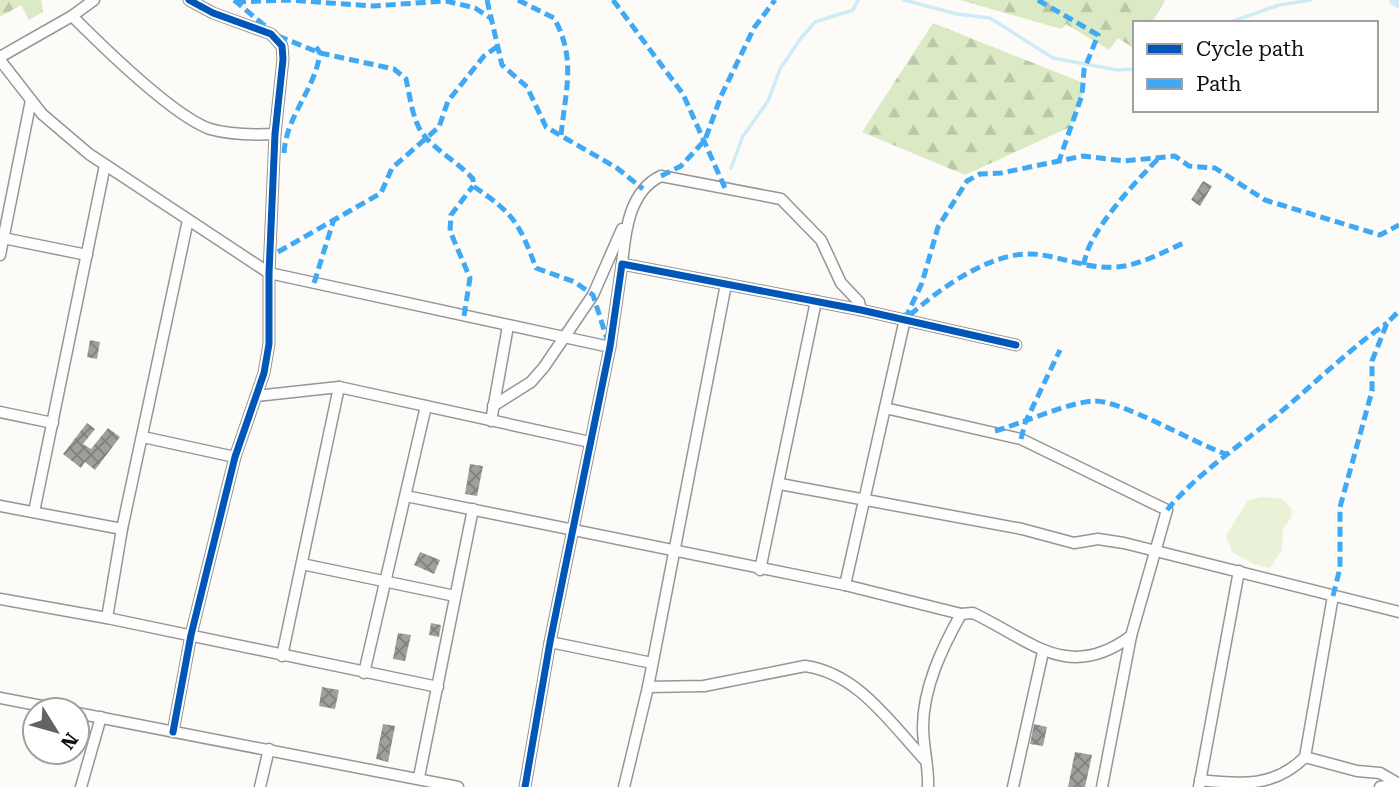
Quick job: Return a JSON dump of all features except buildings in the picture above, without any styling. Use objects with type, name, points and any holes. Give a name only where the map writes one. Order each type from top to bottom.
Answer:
[{"type":"street","points":[[94,0],[83,3],[72,16],[0,58],[42,114],[105,165],[268,274],[610,347]]},
{"type":"street","points":[[173,732],[191,635],[236,457],[269,344],[268,274],[282,46],[271,34],[213,13],[189,0]]},
{"type":"street","points":[[72,16],[141,80],[192,119],[210,129],[245,135],[275,134]]},
{"type":"street","points":[[0,254],[31,100]]},
{"type":"street","points":[[34,512],[105,165]]},
{"type":"street","points":[[493,405],[531,382],[564,338],[593,295],[630,206],[646,185],[661,176],[781,199],[821,240],[841,283],[859,302],[861,310]]},
{"type":"street","points":[[525,787],[550,642],[610,347],[628,224],[636,200]]},
{"type":"street","points":[[107,618],[122,529],[188,220]]},
{"type":"street","points":[[3,238],[87,255]]},
{"type":"street","points":[[622,264],[905,319],[1016,345]]},
{"type":"street","points":[[624,787],[648,687],[726,284]]},
{"type":"street","points":[[760,570],[816,301]]},
{"type":"street","points":[[845,585],[905,319]]},
{"type":"street","points":[[491,421],[509,326]]},
{"type":"street","points":[[256,396],[339,387],[590,442]]},
{"type":"street","points":[[282,656],[339,387]]},
{"type":"street","points":[[364,673],[426,406]]},
{"type":"street","points":[[885,408],[1021,439],[1167,510],[1131,636],[1102,787]]},
{"type":"street","points":[[0,412],[53,423]]},
{"type":"street","points":[[143,437],[236,457]]},
{"type":"street","points":[[780,484],[1022,529],[1074,543],[1098,539],[1239,571],[1399,612]]},
{"type":"street","points":[[406,496],[760,570],[845,585],[961,614],[973,613],[1042,652],[1094,656],[1112,649],[1131,636]]},
{"type":"street","points":[[0,506],[122,529]]},
{"type":"street","points":[[419,777],[473,509]]},
{"type":"street","points":[[302,564],[455,596]]},
{"type":"street","points":[[1239,571],[1199,784],[1264,784],[1279,779],[1305,757],[1333,596]]},
{"type":"street","points":[[0,599],[107,618],[438,687]]},
{"type":"street","points":[[928,787],[924,758],[925,702],[944,646],[961,614]]},
{"type":"street","points":[[550,642],[652,663]]},
{"type":"street","points":[[1013,787],[1042,652]]},
{"type":"street","points":[[648,687],[704,686],[805,666],[821,668],[853,685],[924,758]]},
{"type":"street","points":[[0,698],[21,702]]},
{"type":"street","points":[[91,715],[419,777],[458,787]]},
{"type":"street","points":[[81,787],[101,717]]},
{"type":"street","points":[[260,787],[269,749]]},
{"type":"street","points":[[1305,757],[1357,771],[1380,773],[1399,783],[1380,787]]},
{"type":"green space","points":[[0,0],[41,0],[43,12],[29,20],[21,5],[0,17]]},
{"type":"green space","points":[[960,0],[1165,0],[1153,21],[1133,21],[1133,48],[1118,38],[1109,50],[1066,24],[1061,29]]},
{"type":"green space","points":[[933,23],[1086,84],[1070,127],[965,175],[862,132]]},
{"type":"green space","points":[[1262,497],[1282,499],[1292,509],[1291,518],[1283,529],[1282,550],[1270,568],[1254,564],[1232,552],[1226,536],[1248,500]]},
{"type":"waterway","points":[[731,168],[743,136],[768,101],[780,69],[801,38],[815,22],[853,10],[858,0]]},
{"type":"waterway","points":[[904,0],[957,14],[990,18],[1053,58],[1117,70],[1133,69]]},
{"type":"waterway","points":[[1234,21],[1279,5],[1311,0]]},
{"type":"waterway","points":[[1395,0],[1399,2]]},
{"type":"marked path","points":[[234,0],[265,26]]},
{"type":"marked path","points":[[236,2],[288,0],[373,6],[446,1],[475,8],[492,19]]},
{"type":"marked path","points":[[487,0],[502,65],[527,87],[546,127],[617,168],[643,189]]},
{"type":"marked path","points":[[518,0],[554,18],[561,33],[568,76],[561,136]]},
{"type":"marked path","points":[[613,0],[683,94],[725,188]]},
{"type":"marked path","points":[[661,176],[681,166],[705,140],[721,96],[754,28],[775,0]]},
{"type":"marked path","points":[[1038,0],[1098,35],[1084,70],[1082,95],[1059,161]]},
{"type":"marked path","points":[[278,36],[320,53],[394,69],[406,79],[414,114],[422,133],[473,179],[473,186],[513,220],[525,240],[536,268],[575,282],[593,295],[607,339]]},
{"type":"marked path","points":[[278,252],[381,193],[392,168],[439,127],[448,101],[484,56],[498,46]]},
{"type":"marked path","points":[[284,153],[290,127],[317,66],[320,53],[316,47]]},
{"type":"marked path","points":[[905,319],[922,283],[938,227],[967,181],[980,174],[1001,173],[1083,156],[1124,161],[1175,156],[1189,166],[1215,168],[1265,200],[1380,235],[1399,225]]},
{"type":"marked path","points":[[1084,265],[1093,238],[1126,194],[1159,158]]},
{"type":"marked path","points":[[464,316],[470,278],[450,231],[451,215],[473,186]]},
{"type":"marked path","points":[[314,283],[334,219]]},
{"type":"marked path","points":[[910,315],[954,281],[1007,257],[1042,255],[1088,265],[1116,267],[1143,261],[1186,242]]},
{"type":"marked path","points":[[1333,596],[1340,568],[1340,507],[1372,391],[1372,361],[1387,323],[1399,311]]},
{"type":"marked path","points":[[1167,510],[1205,472],[1387,323]]},
{"type":"marked path","points":[[1021,439],[1025,423],[1060,350]]},
{"type":"marked path","points":[[995,431],[1083,402],[1105,402],[1226,454]]},
{"type":"cycle path","points":[[173,732],[191,635],[235,457],[264,373],[269,344],[275,134],[283,59],[282,46],[271,34],[213,13],[189,0]]},
{"type":"cycle path","points":[[525,787],[550,642],[610,347],[622,264],[861,310],[1016,345]]}]
